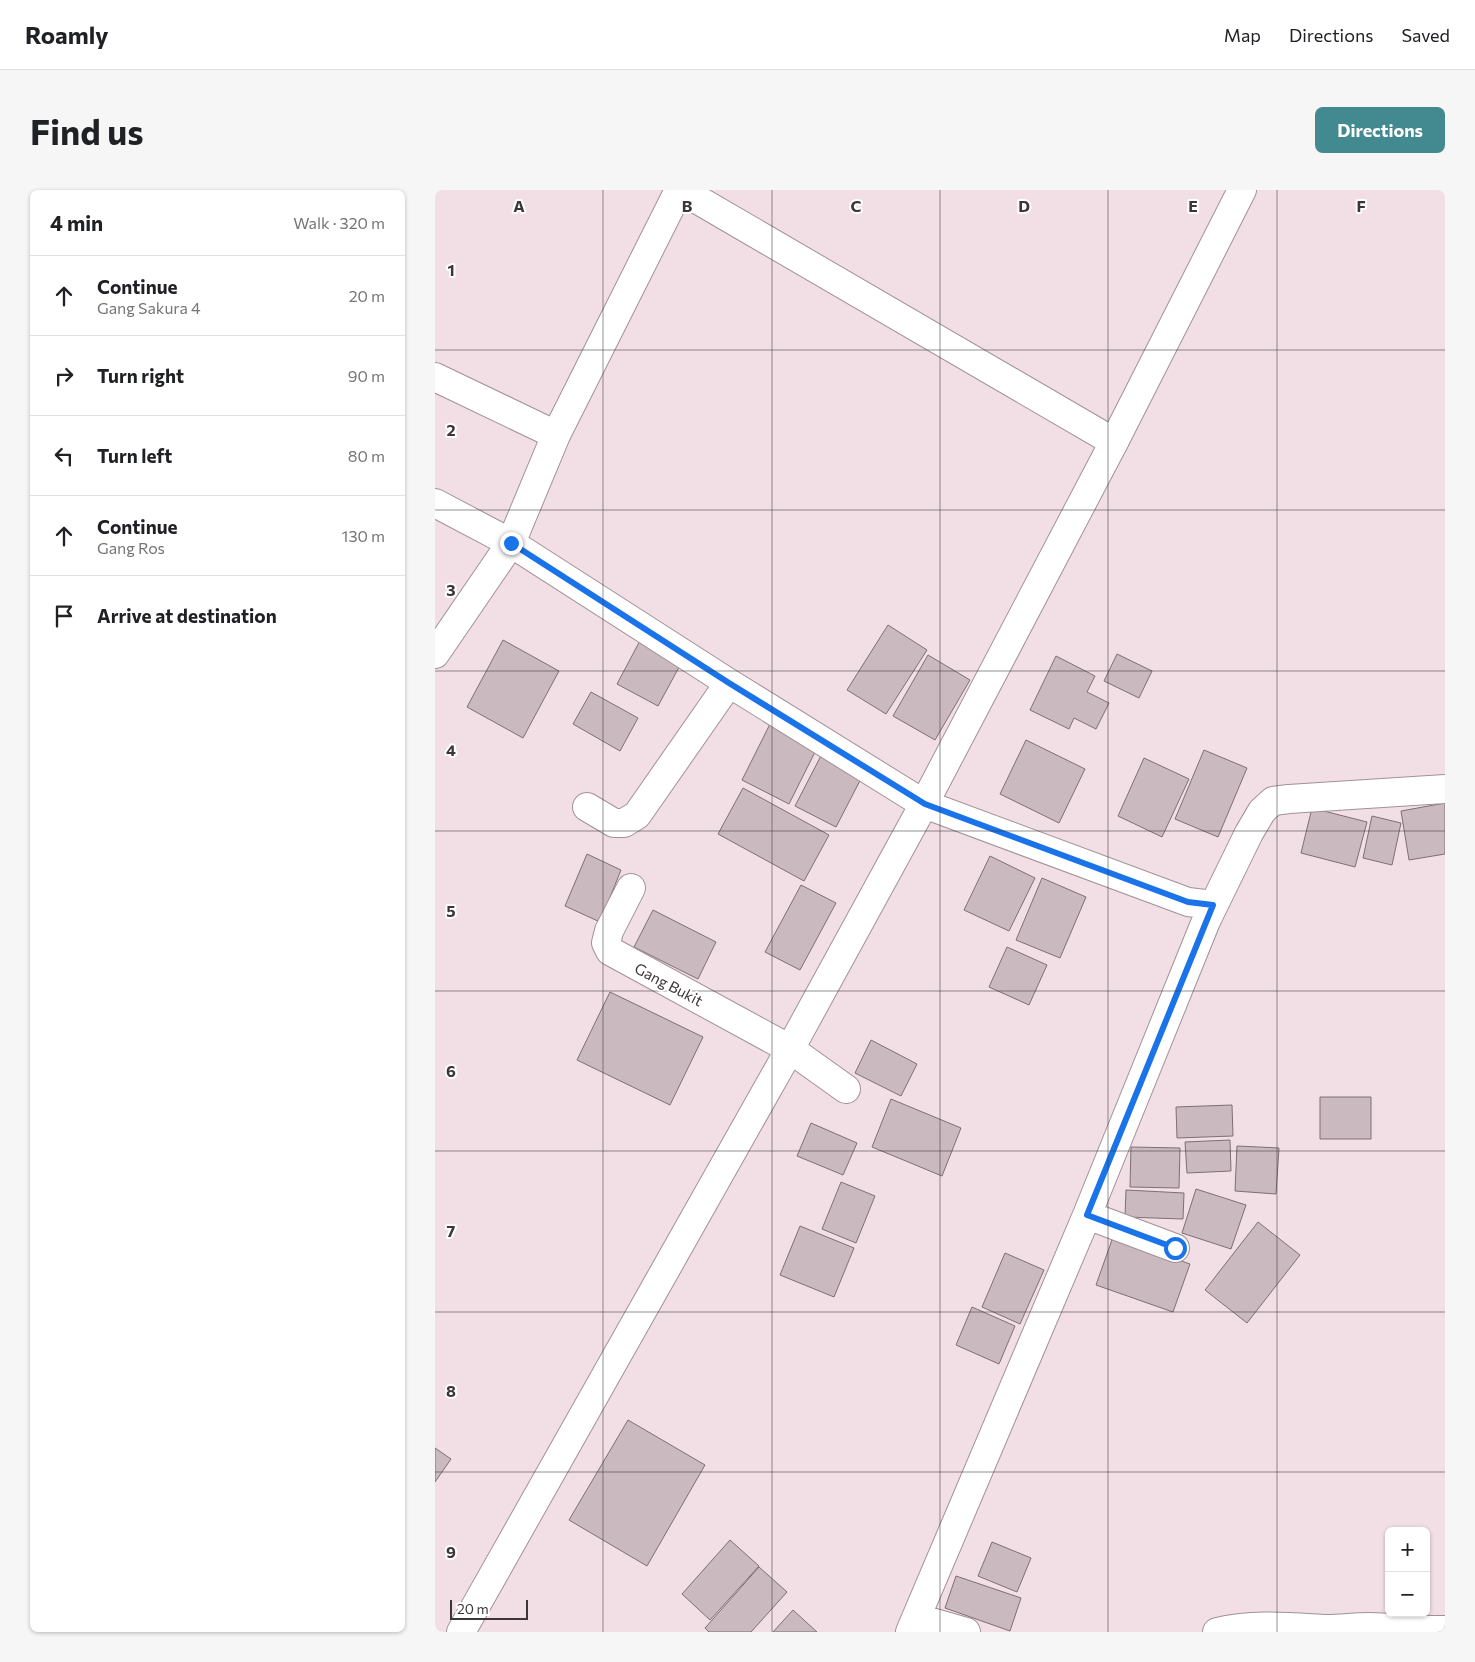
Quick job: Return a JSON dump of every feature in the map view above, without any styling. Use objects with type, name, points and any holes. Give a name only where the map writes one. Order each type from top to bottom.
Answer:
[{"type":"street","points":[[435,654],[511,543],[556,435],[680,190],[1114,442]]},
{"type":"street","points":[[461,1632],[790,1049],[925,804],[1114,442],[1242,190]]},
{"type":"street","points":[[435,377],[556,435]]},
{"type":"street","points":[[435,503],[511,543],[729,683],[925,804],[1188,902],[1213,905]]},
{"type":"street","points":[[587,807],[614,823],[624,823],[637,815],[729,683]]},
{"type":"street","points":[[966,1632],[914,1625],[1087,1215],[1213,905],[1249,833],[1262,811],[1273,801],[1445,789]]},
{"type":"street","name":"Gang Bukit","points":[[631,888],[609,931],[606,943],[609,951],[790,1049]]},
{"type":"street","points":[[790,1049],[846,1089]]},
{"type":"street","points":[[1087,1215],[1175,1248]]},
{"type":"street","points":[[1217,1632],[1233,1628],[1277,1626],[1328,1629],[1369,1627],[1445,1630]]},
{"type":"building","points":[[888,625],[927,650],[886,714],[847,690]]},
{"type":"building","points":[[643,635],[684,658],[658,706],[617,684]]},
{"type":"building","points":[[503,640],[559,671],[523,738],[467,707]]},
{"type":"building","points":[[1117,654],[1152,671],[1139,698],[1104,681]]},
{"type":"building","points":[[928,655],[970,680],[935,740],[893,716]]},
{"type":"building","points":[[1056,656],[1095,676],[1087,692],[1109,703],[1096,729],[1074,718],[1069,729],[1030,710]]},
{"type":"building","points":[[591,692],[638,718],[620,751],[573,724]]},
{"type":"building","points":[[770,724],[817,748],[789,804],[742,780]]},
{"type":"building","points":[[1026,740],[1085,769],[1059,823],[1000,794]]},
{"type":"building","points":[[825,748],[866,769],[836,827],[795,806]]},
{"type":"building","points":[[1204,750],[1247,768],[1218,837],[1175,819]]},
{"type":"building","points":[[1144,758],[1189,779],[1162,837],[1118,816]]},
{"type":"building","points":[[743,788],[829,835],[804,881],[718,834]]},
{"type":"building","points":[[1445,803],[1445,854],[1409,860],[1401,811]]},
{"type":"building","points":[[1312,808],[1367,822],[1355,867],[1301,853]]},
{"type":"building","points":[[1372,816],[1401,823],[1392,865],[1363,858]]},
{"type":"building","points":[[587,854],[621,870],[600,922],[565,906]]},
{"type":"building","points":[[990,856],[1035,878],[1009,931],[964,910]]},
{"type":"building","points":[[1042,878],[1086,897],[1060,958],[1016,940]]},
{"type":"building","points":[[801,885],[836,903],[800,970],[765,952]]},
{"type":"building","points":[[653,910],[716,942],[698,979],[634,947]]},
{"type":"building","points":[[1007,947],[1047,965],[1029,1005],[989,987]]},
{"type":"building","points":[[610,992],[703,1037],[670,1105],[577,1060]]},
{"type":"building","points":[[871,1040],[917,1064],[901,1096],[855,1073]]},
{"type":"building","points":[[1320,1097],[1371,1097],[1371,1139],[1320,1139]]},
{"type":"building","points":[[891,1099],[961,1128],[942,1176],[872,1147]]},
{"type":"building","points":[[1232,1105],[1233,1136],[1177,1138],[1176,1107]]},
{"type":"building","points":[[811,1123],[857,1143],[843,1175],[797,1156]]},
{"type":"building","points":[[1230,1140],[1231,1171],[1187,1173],[1185,1142]]},
{"type":"building","points":[[1237,1146],[1279,1148],[1276,1194],[1235,1191]]},
{"type":"building","points":[[1131,1147],[1180,1148],[1179,1188],[1130,1187]]},
{"type":"building","points":[[841,1182],[875,1196],[856,1243],[822,1229]]},
{"type":"building","points":[[1196,1189],[1246,1205],[1231,1249],[1182,1233]]},
{"type":"building","points":[[1126,1190],[1184,1193],[1183,1219],[1125,1217]]},
{"type":"building","points":[[1258,1222],[1300,1255],[1247,1323],[1205,1290]]},
{"type":"building","points":[[800,1226],[854,1248],[834,1297],[780,1275]]},
{"type":"building","points":[[1113,1237],[1190,1264],[1173,1312],[1096,1285]]},
{"type":"building","points":[[1005,1253],[1044,1270],[1020,1324],[982,1307]]},
{"type":"building","points":[[972,1307],[1015,1326],[999,1364],[956,1345]]},
{"type":"building","points":[[628,1420],[705,1465],[647,1566],[569,1520]]},
{"type":"building","points":[[435,1448],[451,1459],[435,1482]]},
{"type":"building","points":[[730,1540],[759,1566],[710,1620],[682,1594]]},
{"type":"building","points":[[992,1542],[1031,1558],[1017,1592],[978,1576]]},
{"type":"building","points":[[759,1567],[787,1592],[751,1632],[709,1632],[705,1628]]},
{"type":"building","points":[[956,1576],[1021,1598],[1010,1631],[945,1608]]},
{"type":"building","points":[[793,1610],[817,1632],[773,1632]]},
{"type":"route","points":[[511,543],[729,683],[925,804],[1188,902],[1213,905],[1087,1215],[1175,1248]]}]
